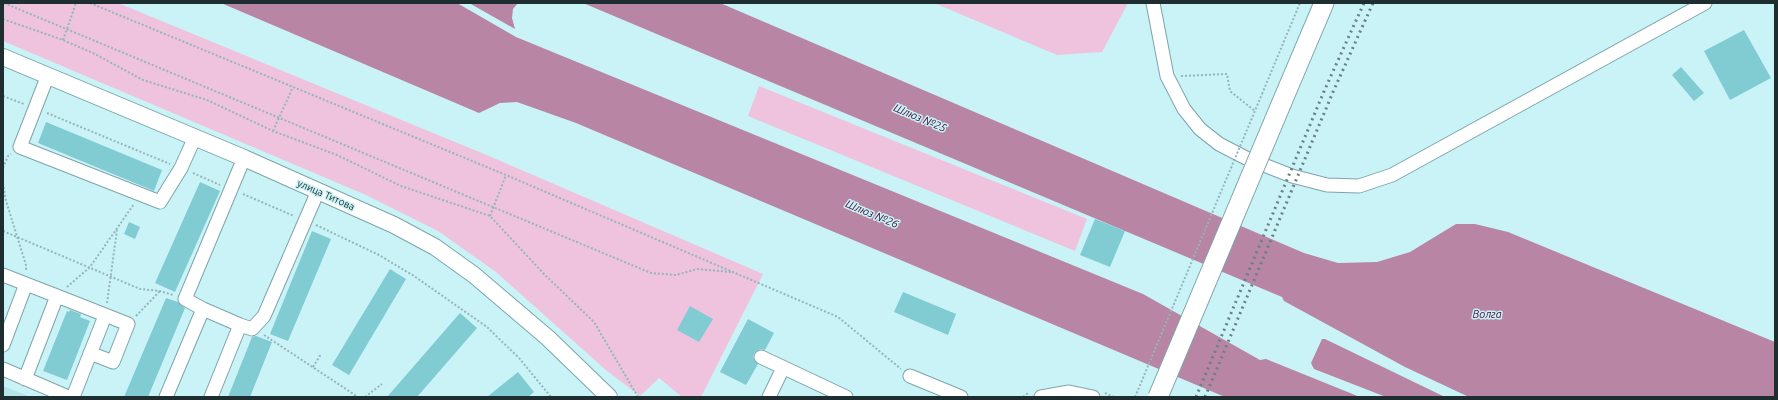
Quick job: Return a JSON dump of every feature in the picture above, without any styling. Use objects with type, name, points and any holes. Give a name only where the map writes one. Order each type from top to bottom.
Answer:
[{"type":"highway","points":[[1158,397],[1324,3]]},
{"type":"main road","name":"улица Титова","points":[[3,57],[244,158],[394,225],[435,247],[474,274],[548,338],[609,397]]},
{"type":"street","points":[[1153,3],[1167,76],[1184,109],[1200,129],[1219,144],[1246,158],[1292,176],[1327,185],[1359,186],[1392,175],[1705,3]]},
{"type":"street","points":[[48,75],[20,147],[160,202],[181,168],[195,137]]},
{"type":"street","points":[[244,158],[185,299],[203,309],[246,327]]},
{"type":"street","points":[[211,397],[246,327],[264,316],[318,191]]},
{"type":"street","points":[[3,275],[128,324],[113,362],[90,353]]},
{"type":"street","points":[[3,345],[26,284]]},
{"type":"street","points":[[25,379],[57,296]]},
{"type":"street","points":[[166,397],[203,309]]},
{"type":"street","points":[[73,397],[105,316]]},
{"type":"street","points":[[761,357],[846,397]]},
{"type":"street","points":[[769,397],[783,368]]},
{"type":"street","points":[[3,369],[68,397]]},
{"type":"street","points":[[910,376],[936,391],[961,397]]},
{"type":"street","points":[[1041,397],[1069,392],[1093,397]]},
{"type":"path","points":[[4,3],[494,206],[651,273],[676,275],[697,269],[734,272]]},
{"type":"path","points":[[62,40],[76,3]]},
{"type":"path","points":[[90,3],[506,175],[838,317],[910,376]]},
{"type":"path","points":[[1135,397],[1300,3]]},
{"type":"path","points":[[3,19],[62,40],[95,54],[143,80],[207,100],[273,131],[337,155],[401,186],[490,216],[545,275],[594,322],[638,397]]},
{"type":"path","points":[[1167,76],[1226,74],[1230,91],[1255,111]]},
{"type":"path","points":[[273,131],[293,86]]},
{"type":"path","points":[[490,216],[506,175]]},
{"type":"path","points":[[3,183],[6,201],[26,265],[26,284]]},
{"type":"path","points":[[57,296],[90,268],[141,195]]},
{"type":"path","points":[[105,316],[117,229]]},
{"type":"path","points":[[3,231],[140,289],[160,291],[185,299]]},
{"type":"path","points":[[128,324],[160,291]]},
{"type":"path","points":[[246,327],[313,367],[358,397]]},
{"type":"path","points":[[313,367],[322,354]]},
{"type":"path","points":[[365,397],[382,384]]},
{"type":"shaded area","points":[[3,3],[118,3],[489,156],[763,274],[701,397],[682,397],[659,378],[640,396],[607,371],[496,272],[438,231],[366,195],[3,41]]},
{"type":"shaded area","points":[[934,3],[1128,3],[1102,52],[1057,55]]},
{"type":"shaded area","points":[[759,86],[1087,219],[1075,251],[748,116]]},
{"type":"shaded area","points":[[3,386],[31,397],[3,397]]},
{"type":"water","name":"Шлюз №26","points":[[221,3],[457,3],[516,37],[1143,294],[1260,360],[1266,359],[1360,397],[1225,397],[576,123],[517,102],[500,103],[479,113]]},
{"type":"water","points":[[469,3],[518,3],[513,9],[512,18],[515,29]]},
{"type":"water","name":"Волга","points":[[583,3],[720,3],[1304,253],[1338,263],[1377,262],[1410,252],[1456,224],[1475,224],[1508,232],[1775,342],[1775,397],[1469,397],[1405,367],[1284,301],[1282,297]]},
{"type":"water","points":[[1322,339],[1325,339],[1445,397],[1386,397],[1314,369],[1311,363]]},
{"type":"building","points":[[1744,30],[1771,78],[1730,100],[1704,51]]},
{"type":"building","points":[[1681,67],[1704,93],[1694,101],[1672,75]]},
{"type":"building","points":[[46,122],[162,170],[154,191],[38,143]]},
{"type":"building","points":[[200,182],[220,191],[175,292],[155,283]]},
{"type":"building","points":[[1095,219],[1125,231],[1110,267],[1080,255]]},
{"type":"building","points":[[129,222],[140,227],[135,239],[124,234]]},
{"type":"building","points":[[312,231],[331,239],[288,341],[270,334]]},
{"type":"building","points":[[390,269],[406,279],[349,375],[332,365]]},
{"type":"building","points":[[903,292],[956,314],[948,335],[894,312]]},
{"type":"building","points":[[166,298],[178,302],[185,308],[148,397],[124,397]]},
{"type":"building","points":[[690,306],[713,319],[699,342],[677,330]]},
{"type":"building","points":[[70,310],[81,314],[80,317],[90,321],[67,380],[43,371],[67,311],[69,312]]},
{"type":"building","points":[[460,313],[477,328],[417,397],[387,397]]},
{"type":"building","points":[[748,319],[774,333],[765,350],[760,349],[754,353],[753,358],[758,364],[746,385],[720,372]]},
{"type":"building","points":[[256,336],[272,342],[250,397],[228,397],[252,337]]},
{"type":"building","points":[[518,372],[534,392],[528,397],[487,397]]},
{"type":"railway","points":[[1196,397],[1325,89],[1364,3]]},
{"type":"railway","points":[[1205,397],[1333,92],[1373,3]]},
{"type":"water label","name":"Шлюз №25","points":[[920,118]]}]
